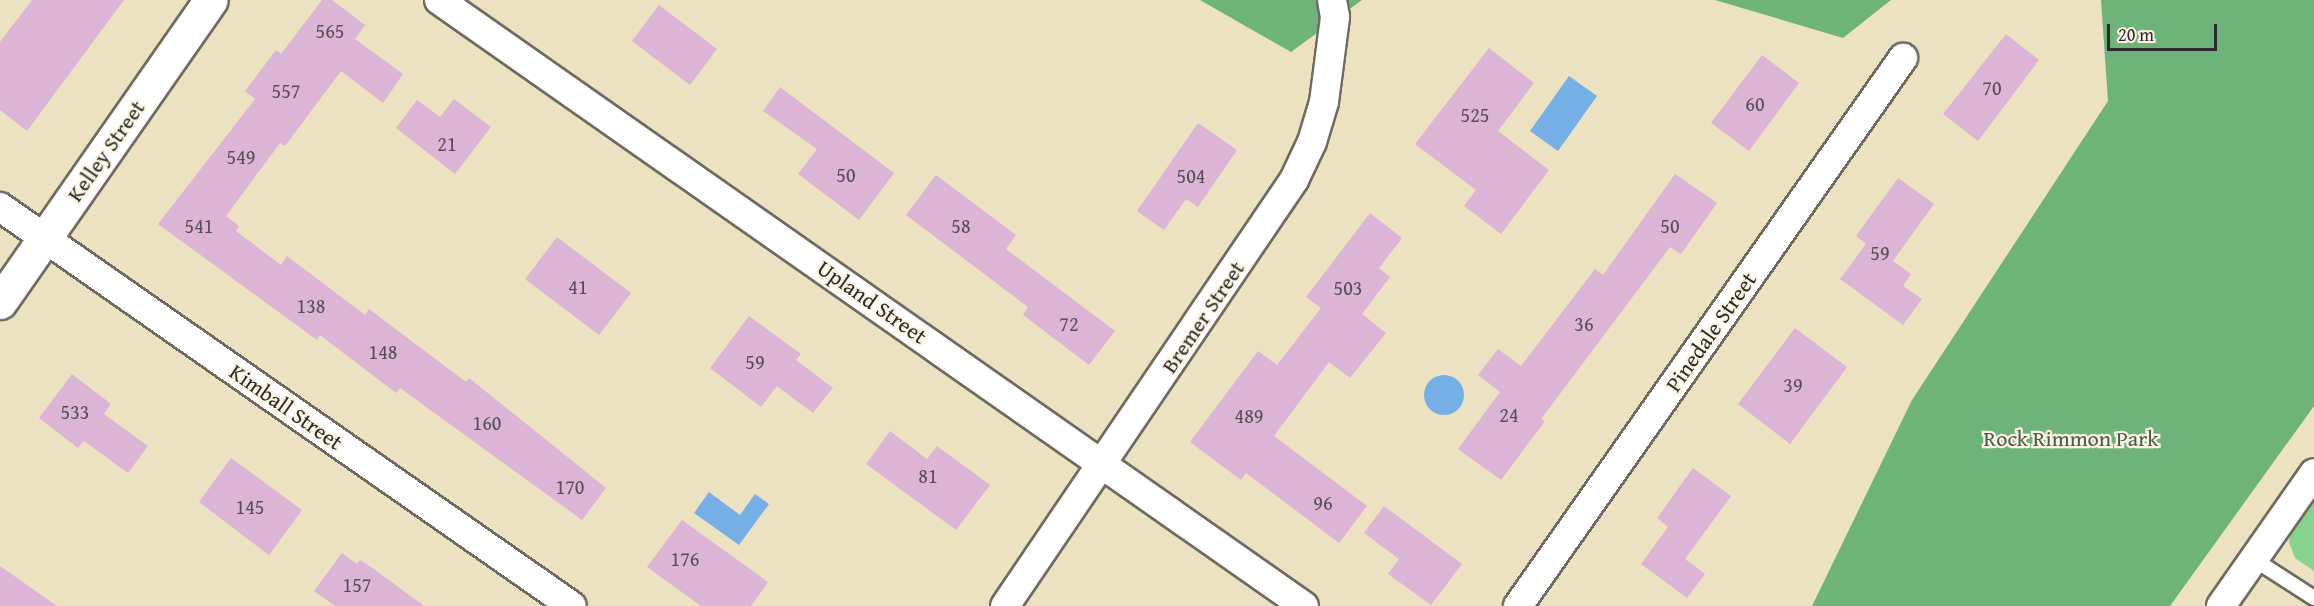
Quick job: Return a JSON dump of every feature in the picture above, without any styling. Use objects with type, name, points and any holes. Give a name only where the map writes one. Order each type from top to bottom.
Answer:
[{"type":"street","name":"Kelley Street","points":[[0,302],[211,0]]},
{"type":"street","name":"Upland Street","points":[[439,0],[1304,606]]},
{"type":"street","name":"Bremer Street","points":[[1005,606],[1104,465],[1294,180],[1312,142],[1324,102],[1335,17],[1332,0]]},
{"type":"street","name":"Pinedale Street","points":[[1518,606],[1903,58]]},
{"type":"street","name":"Kimball Street","points":[[0,207],[572,606]]},
{"type":"street","points":[[2221,606],[2314,473]]},
{"type":"lane","points":[[2255,560],[2314,598]]},
{"type":"green space","points":[[1200,0],[1362,0],[1291,52]]},
{"type":"green space","points":[[1715,0],[1891,0],[1843,38]]},
{"type":"green space","name":"Rock Rimmon Park","points":[[2101,0],[2314,0],[2314,406],[2170,606],[1812,606],[1912,400],[2108,101]]},
{"type":"green space","points":[[2314,499],[2314,571],[2295,558],[2289,542],[2290,534]]},
{"type":"water","points":[[1569,76],[1597,96],[1558,151],[1530,131]]},
{"type":"water","points":[[1444,375],[1452,376],[1458,381],[1463,387],[1463,403],[1458,409],[1452,414],[1444,415],[1436,414],[1430,409],[1425,403],[1424,395],[1425,387],[1430,381],[1436,376]]},
{"type":"water","points":[[709,492],[740,515],[755,494],[769,504],[739,545],[694,513]]},
{"type":"building","points":[[32,0],[124,0],[27,131],[0,110],[0,42]]},
{"type":"building","points":[[322,0],[332,0],[365,25],[355,39],[403,74],[383,103],[341,71],[285,146],[280,143],[226,216],[239,226],[236,231],[281,265],[287,256],[365,315],[369,309],[466,382],[469,378],[606,488],[582,520],[400,388],[396,393],[320,335],[317,340],[158,224],[255,99],[245,91],[276,50],[281,54]]},
{"type":"building","points":[[659,5],[717,49],[690,85],[632,41]]},
{"type":"building","points":[[2006,34],[2039,60],[1978,141],[1943,114]]},
{"type":"building","points":[[1489,48],[1534,83],[1498,131],[1549,170],[1501,234],[1464,206],[1476,190],[1415,144]]},
{"type":"building","points":[[1762,55],[1799,83],[1749,151],[1711,123]]},
{"type":"building","points":[[780,87],[894,173],[859,220],[798,174],[817,149],[763,111]]},
{"type":"building","points":[[454,99],[491,127],[455,174],[396,128],[417,100],[440,117]]},
{"type":"building","points":[[1198,123],[1237,150],[1198,207],[1186,199],[1164,230],[1137,211]]},
{"type":"building","points":[[1675,174],[1717,203],[1681,254],[1670,247],[1541,419],[1545,421],[1501,480],[1458,449],[1500,392],[1478,375],[1498,349],[1521,366],[1595,269],[1603,275]]},
{"type":"building","points":[[936,175],[1016,235],[1006,249],[1115,331],[1089,365],[1023,315],[1028,307],[906,215]]},
{"type":"building","points":[[1898,178],[1934,204],[1893,261],[1911,274],[1903,286],[1922,299],[1903,325],[1840,279],[1866,244],[1856,236]]},
{"type":"building","points":[[1370,213],[1402,238],[1379,268],[1390,277],[1362,314],[1386,333],[1350,378],[1329,362],[1274,436],[1367,506],[1339,543],[1246,473],[1241,480],[1190,442],[1258,351],[1277,365],[1321,308],[1306,297]]},
{"type":"building","points":[[557,237],[631,293],[599,335],[525,279]]},
{"type":"building","points":[[749,316],[801,354],[796,360],[833,388],[813,413],[777,386],[761,407],[710,368]]},
{"type":"building","points":[[1795,328],[1847,367],[1790,444],[1738,404]]},
{"type":"building","points":[[72,374],[111,404],[104,414],[148,446],[128,473],[84,441],[78,448],[39,418]]},
{"type":"building","points":[[890,431],[927,459],[937,446],[990,485],[956,530],[866,464]]},
{"type":"building","points":[[231,458],[302,510],[269,555],[199,502]]},
{"type":"building","points":[[1693,468],[1731,496],[1685,559],[1705,574],[1687,598],[1641,564],[1668,527],[1657,518]]},
{"type":"building","points":[[1384,506],[1462,564],[1431,605],[1388,574],[1399,559],[1364,533]]},
{"type":"building","points":[[682,520],[768,582],[751,606],[701,606],[647,567]]},
{"type":"building","points":[[342,553],[357,564],[360,560],[374,569],[424,606],[335,606],[314,591]]},
{"type":"building","points":[[0,566],[57,606],[0,606]]}]
